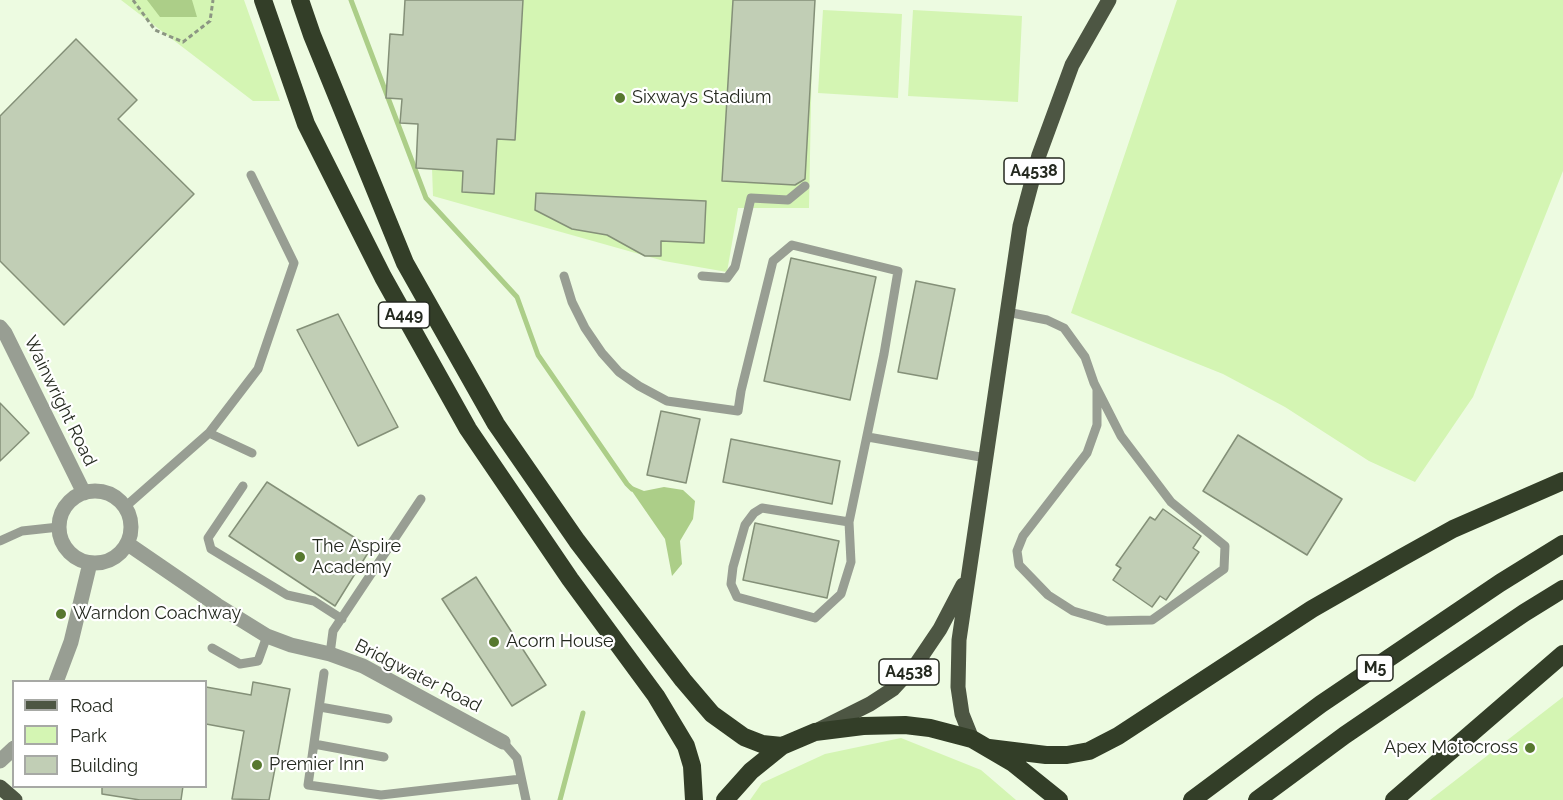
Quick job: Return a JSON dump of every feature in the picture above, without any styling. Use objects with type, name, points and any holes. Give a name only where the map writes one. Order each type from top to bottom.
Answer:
[{"type":"highway","name":"A449","points":[[263,0],[306,124],[382,277],[468,429],[564,571],[656,696],[686,746],[692,766],[694,800]]},
{"type":"highway","name":"A449","points":[[300,0],[312,35],[405,262],[496,424],[577,541],[683,680],[712,714],[744,737],[762,744],[782,746]]},
{"type":"highway","points":[[989,747],[1046,755],[1067,755],[1089,751],[1118,736],[1312,609],[1401,558],[1454,529],[1563,481]]},
{"type":"highway","name":"M5","points":[[1192,800],[1331,698],[1500,583],[1563,544]]},
{"type":"highway","name":"M5","points":[[1257,800],[1355,728],[1563,589]]},
{"type":"highway","points":[[1394,800],[1563,654]]},
{"type":"highway","points":[[724,800],[751,771],[782,746],[815,732],[863,726],[905,725],[930,728],[972,739],[989,747],[1059,800]]},
{"type":"main road","name":"A4538","points":[[972,739],[962,714],[958,687],[959,640],[1020,226],[1039,154],[1072,64],[1109,0]]},
{"type":"main road","name":"A4538","points":[[815,732],[870,704],[901,680],[917,663],[940,629],[968,577]]},
{"type":"main road","points":[[0,787],[16,800]]},
{"type":"street","name":"Wainwright Road","points":[[0,327],[84,493]]},
{"type":"street","name":"Wainwright Road","points":[[59,527],[61,514],[67,505],[84,493],[95,491],[107,493],[117,498],[125,507]]},
{"type":"street","points":[[59,527],[64,545],[70,554],[79,560],[101,564],[122,553],[128,544],[132,525],[125,507]]},
{"type":"street","name":"Bridgwater Road","points":[[128,544],[216,605],[267,636],[363,666],[502,742]]},
{"type":"street","points":[[56,680],[71,642],[90,563]]},
{"type":"street","points":[[0,761],[12,750]]},
{"type":"lane","points":[[125,507],[209,433],[258,369],[294,263],[251,175]]},
{"type":"lane","points":[[702,276],[728,278],[735,267],[751,198],[788,200],[805,186]]},
{"type":"lane","points":[[564,276],[572,302],[585,328],[602,353],[619,372],[667,401],[738,411],[773,261],[792,246],[898,272],[868,437],[849,522],[850,562],[841,594],[815,618],[737,597],[731,584],[733,567],[745,525],[754,513],[762,508],[849,522]]},
{"type":"lane","points":[[1007,312],[1047,320],[1064,328],[1085,357],[1098,390],[1121,436],[1171,502],[1225,546],[1224,569],[1152,620],[1107,621],[1073,611],[1048,595],[1019,565],[1017,551],[1023,536],[1087,453],[1097,425],[1098,390]]},
{"type":"lane","points":[[209,433],[252,453]]},
{"type":"lane","points":[[868,437],[986,458]]},
{"type":"lane","points":[[243,486],[208,538],[211,549],[287,595],[314,602],[342,619]]},
{"type":"lane","points":[[330,654],[333,631],[421,499]]},
{"type":"lane","points":[[0,541],[22,531],[59,527]]},
{"type":"lane","points":[[212,648],[240,664],[258,661],[267,636]]},
{"type":"lane","points":[[324,673],[308,785],[381,795],[521,779]]},
{"type":"lane","points":[[320,707],[388,719]]},
{"type":"lane","points":[[502,742],[517,758],[526,800]]},
{"type":"lane","points":[[314,744],[384,757]]},
{"type":"path","points":[[133,0],[155,30],[183,42],[210,21],[213,0]]},
{"type":"green space","points":[[121,0],[244,0],[280,101],[253,101]]},
{"type":"green space","name":"Sixways Stadium","points":[[426,0],[813,0],[809,208],[738,208],[727,272],[664,261],[433,196]]},
{"type":"green space","points":[[1177,0],[1563,0],[1563,171],[1473,397],[1415,482],[1369,461],[1285,407],[1223,374],[1071,313]]},
{"type":"green space","points":[[823,10],[902,14],[898,98],[818,93]]},
{"type":"green space","points":[[913,10],[1022,16],[1018,102],[908,96]]},
{"type":"green space","name":"Apex Motocross","points":[[1563,697],[1563,800],[1430,800]]},
{"type":"green space","points":[[901,738],[981,770],[1016,800],[750,800],[762,783],[825,754]]},
{"type":"shaded area","points":[[147,0],[192,0],[197,17],[160,17]]},
{"type":"shaded area","points":[[627,484],[644,491],[664,487],[683,490],[695,501],[693,519],[680,541],[682,564],[672,576],[665,539]]},
{"type":"building","points":[[405,0],[523,0],[515,140],[497,139],[494,194],[462,192],[463,171],[416,168],[418,124],[400,123],[402,99],[386,98],[390,34],[403,35]]},
{"type":"building","points":[[733,0],[815,0],[805,179],[795,185],[722,181]]},
{"type":"building","points":[[76,39],[137,100],[118,119],[194,194],[64,325],[0,261],[0,116]]},
{"type":"building","points":[[536,193],[706,201],[704,243],[661,241],[661,256],[645,256],[607,235],[572,229],[535,210]]},
{"type":"building","points":[[791,258],[876,277],[850,400],[764,381]]},
{"type":"building","points":[[916,281],[955,289],[937,379],[898,372]]},
{"type":"building","points":[[338,314],[398,427],[358,446],[297,330]]},
{"type":"building","points":[[0,403],[29,433],[0,461]]},
{"type":"building","points":[[661,411],[700,419],[686,483],[647,475]]},
{"type":"building","points":[[1238,435],[1342,499],[1307,555],[1203,491]]},
{"type":"building","points":[[731,439],[840,461],[832,504],[723,482]]},
{"type":"building","points":[[267,482],[371,548],[335,606],[229,536]]},
{"type":"building","points":[[1163,509],[1201,536],[1193,548],[1199,552],[1166,600],[1160,596],[1152,607],[1113,580],[1121,568],[1116,565],[1150,517],[1155,520]]},
{"type":"building","points":[[755,523],[839,541],[827,598],[743,580]]},
{"type":"building","name":"Acorn House","points":[[476,577],[546,685],[512,706],[442,599]]},
{"type":"building","name":"Premier Inn","points":[[253,682],[290,689],[269,800],[232,799],[244,731],[207,724],[207,687],[251,695]]},
{"type":"building","points":[[102,788],[183,788],[181,800],[140,800],[102,794]]},
{"type":"waterway","points":[[351,0],[426,198],[517,297],[538,355],[632,489]]},
{"type":"waterway","points":[[560,800],[583,713]]},
{"type":"place","name":"Sixways Stadium","points":[[620,98]]},
{"type":"place","name":"The Aspire Academy","points":[[300,557]]},
{"type":"place","name":"Warndon Coachway","points":[[61,614]]},
{"type":"place","name":"Acorn House","points":[[494,642]]},
{"type":"place","name":"Apex Motocross","points":[[1530,748]]},
{"type":"place","name":"Premier Inn","points":[[257,765]]}]
